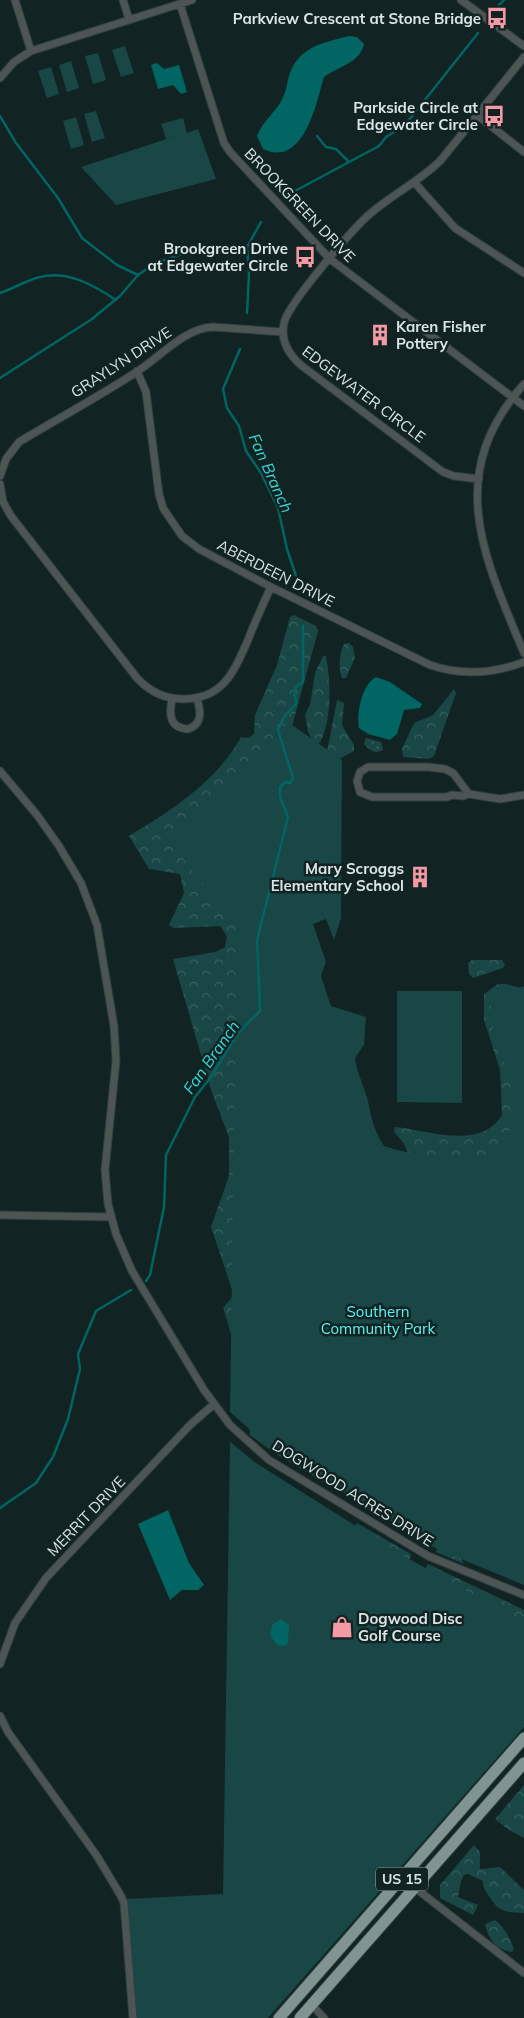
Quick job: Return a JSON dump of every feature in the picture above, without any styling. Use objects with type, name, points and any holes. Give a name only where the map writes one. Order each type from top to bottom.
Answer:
[{"type":"highway","name":"US 15","points":[[279,2018],[524,1738]]},
{"type":"highway","name":"US 15","points":[[300,2018],[524,1763]]},
{"type":"street","points":[[15,0],[31,51]]},
{"type":"street","points":[[123,0],[129,19]]},
{"type":"street","points":[[0,78],[14,62],[31,51],[192,0]]},
{"type":"street","points":[[461,0],[524,46]]},
{"type":"street","name":"BROOKGREEN DRIVE","points":[[180,4],[224,143],[230,152],[330,259],[524,406]]},
{"type":"street","points":[[283,332],[284,322],[290,310],[363,220],[441,160],[524,57]]},
{"type":"street","points":[[477,115],[524,152]]},
{"type":"street","points":[[414,182],[455,228],[524,273]]},
{"type":"street","name":"GRAYLYN DRIVE","points":[[0,476],[9,452],[19,442],[138,371],[186,337],[206,327],[283,332]]},
{"type":"street","name":"EDGEWATER CIRCLE","points":[[283,332],[286,348],[294,359],[438,468],[454,476],[479,479]]},
{"type":"street","name":"ABERDEEN DRIVE","points":[[138,371],[146,392],[159,494],[171,522],[182,536],[199,549],[271,587],[439,668],[462,673],[484,673],[524,662]]},
{"type":"street","points":[[524,384],[493,431],[479,479],[477,507],[481,540],[492,575],[524,653]]},
{"type":"street","points":[[0,484],[4,502],[11,516],[137,678],[152,691],[172,699],[198,699],[207,696],[222,686],[234,672],[271,587]]},
{"type":"street","points":[[172,699],[169,711],[171,720],[177,727],[188,729],[197,724],[201,716],[198,699]]},
{"type":"street","points":[[469,794],[453,774],[437,767],[368,767],[360,772],[357,780],[360,792],[372,797],[446,797],[469,794],[500,799],[524,795]]},
{"type":"street","name":"DOGWOOD ACRES DRIVE","points":[[0,771],[27,802],[59,846],[81,882],[97,925],[114,1026],[116,1061],[105,1170],[111,1217],[125,1256],[145,1295],[214,1404],[230,1425],[269,1460],[428,1556],[524,1596]]},
{"type":"street","points":[[0,1215],[111,1217]]},
{"type":"street","name":"MERRIT DRIVE","points":[[0,1664],[15,1623],[46,1578],[190,1425],[214,1404]]},
{"type":"street","points":[[0,1716],[8,1732],[97,1856],[121,1896],[124,1903],[134,2018]]},
{"type":"street","points":[[414,1887],[524,1973]]},
{"type":"street","points":[[312,2005],[324,2018]]},
{"type":"green space","points":[[125,46],[134,73],[121,77],[112,50]]},
{"type":"green space","points":[[98,53],[106,80],[93,84],[85,56]]},
{"type":"green space","points":[[71,61],[79,88],[67,92],[59,65]]},
{"type":"green space","points":[[51,67],[59,94],[47,98],[38,71]]},
{"type":"green space","points":[[96,111],[105,138],[92,142],[84,114]]},
{"type":"green space","points":[[76,117],[84,145],[71,149],[63,121]]},
{"type":"green space","points":[[183,118],[187,133],[198,129],[216,179],[116,205],[81,167],[179,135],[166,139],[161,124]]},
{"type":"green space","points":[[294,615],[316,626],[318,631],[291,730],[293,848],[350,1483],[342,1493],[276,1454],[250,1435],[244,1387],[223,1308],[234,1295],[211,1227],[229,1176],[229,1137],[212,1093],[173,959],[215,952],[225,947],[227,936],[220,926],[174,928],[169,925],[184,893],[180,874],[149,869],[129,836],[192,794],[219,768],[241,737],[248,738],[254,734],[255,715],[277,665],[290,617]]},
{"type":"green space","points":[[349,643],[353,647],[355,658],[346,678],[342,678],[340,656],[344,644]]},
{"type":"green space","points":[[323,656],[326,656],[329,677],[327,723],[320,743],[314,744],[308,732],[305,714],[310,705],[315,673]]},
{"type":"green space","points":[[454,689],[456,693],[434,756],[429,759],[403,757],[402,749],[414,723],[433,715]]},
{"type":"green space","points":[[337,700],[344,703],[342,725],[354,745],[354,751],[324,767]]},
{"type":"green space","name":"Southern Community Park","points":[[288,722],[342,760],[341,918],[334,940],[326,919],[313,924],[326,962],[321,976],[331,1006],[366,1017],[364,1045],[355,1058],[373,1124],[384,1146],[445,1159],[462,1159],[492,1153],[502,1145],[507,1138],[511,1125],[512,1092],[493,1026],[491,1004],[502,993],[524,986],[524,1585],[437,1549],[282,1454],[230,1412],[237,928],[171,843],[230,786]]},
{"type":"green space","points":[[366,738],[381,742],[383,750],[375,752],[371,750],[364,744]]},
{"type":"green space","points":[[472,960],[502,960],[505,965],[503,968],[473,978],[469,974],[468,963]]},
{"type":"green space","points":[[498,984],[506,984],[524,989],[524,1149],[481,1163],[412,1167],[406,1148],[394,1132],[395,1127],[453,1136],[467,1135],[481,1132],[492,1126],[502,1115],[500,1070],[484,1020],[484,994]]},
{"type":"green space","points":[[397,991],[462,991],[462,1103],[397,1102]]},
{"type":"green space","points":[[230,1442],[256,1463],[402,1555],[524,1623],[524,1727],[268,2018],[130,2018],[126,1899],[223,1894]]},
{"type":"green space","points":[[357,1523],[409,1553],[411,1556],[407,1564],[353,1529]]},
{"type":"green space","points":[[438,1545],[459,1554],[464,1564],[436,1552]]},
{"type":"green space","points":[[428,1564],[524,1610],[524,1658],[419,1580]]},
{"type":"green space","points":[[524,1785],[524,1838],[509,1830],[495,1819]]},
{"type":"green space","points":[[474,1845],[480,1852],[480,1869],[500,1867],[524,1890],[524,1913],[499,1908],[485,1890],[483,1881],[468,1874],[464,1875],[461,1881],[458,1897],[478,1905],[473,1915],[440,1898],[440,1885]]},
{"type":"green space","points":[[495,1920],[508,1937],[514,1949],[512,1952],[501,1949],[491,1939],[485,1924]]},
{"type":"shaded area","points":[[349,36],[357,37],[364,44],[362,50],[354,60],[324,77],[312,117],[298,142],[289,150],[277,152],[263,149],[257,136],[281,101],[293,66],[298,59],[312,48]]},
{"type":"shaded area","points":[[157,63],[164,69],[179,65],[187,92],[181,94],[173,85],[158,89],[151,65]]},
{"type":"shaded area","points":[[376,677],[390,682],[422,704],[420,708],[404,710],[397,734],[390,740],[368,734],[359,728],[358,715],[361,700],[367,686]]},
{"type":"shaded area","points":[[168,1510],[189,1563],[204,1585],[198,1590],[182,1590],[170,1600],[138,1524]]},
{"type":"shaded area","points":[[281,1619],[289,1625],[288,1643],[285,1646],[277,1645],[270,1635],[272,1625]]},
{"type":"waterway","name":"Fan Branch","points":[[499,5],[504,0]]},
{"type":"waterway","name":"Fan Branch","points":[[293,192],[379,146],[386,137],[405,125],[478,33]]},
{"type":"waterway","points":[[0,116],[16,143],[58,198],[82,238],[117,265],[138,275]]},
{"type":"waterway","points":[[317,136],[326,147],[336,149],[349,162]]},
{"type":"waterway","name":"Fan Branch","points":[[247,313],[249,274],[247,247],[261,222]]},
{"type":"waterway","points":[[0,378],[92,319],[120,296],[138,275],[154,264],[193,250],[224,252],[247,247]]},
{"type":"waterway","points":[[0,293],[36,278],[57,275],[88,284],[116,300]]},
{"type":"waterway","name":"Fan Branch","points":[[240,349],[223,389],[227,408],[239,426],[246,451],[261,473],[278,508],[287,549],[298,582]]},
{"type":"waterway","name":"Fan Branch","points":[[146,1281],[150,1275],[164,1207],[166,1155],[195,1097],[211,1077],[237,1034],[260,1011],[257,940],[288,817],[280,797],[280,787],[286,782],[290,783],[293,778],[278,730],[284,717],[297,703],[294,694],[296,687],[303,682],[303,626]]},
{"type":"waterway","name":"Fan Branch","points":[[0,1508],[36,1483],[53,1457],[68,1419],[80,1369],[78,1354],[96,1311],[131,1290]]},
{"type":"place","name":"Parkview Crescent at Stone Bridge","points":[[497,18]]},
{"type":"place","name":"Parkside Circle at Edgewater Circle","points":[[494,116]]},
{"type":"place","name":"Brookgreen Drive at Edgewater Circle","points":[[305,257]]},
{"type":"place","name":"Karen Fisher Pottery","points":[[380,335]]},
{"type":"place","name":"Mary Scroggs Elementary School","points":[[420,877]]},
{"type":"place","name":"Dogwood Disc Golf Course","points":[[342,1627]]}]
